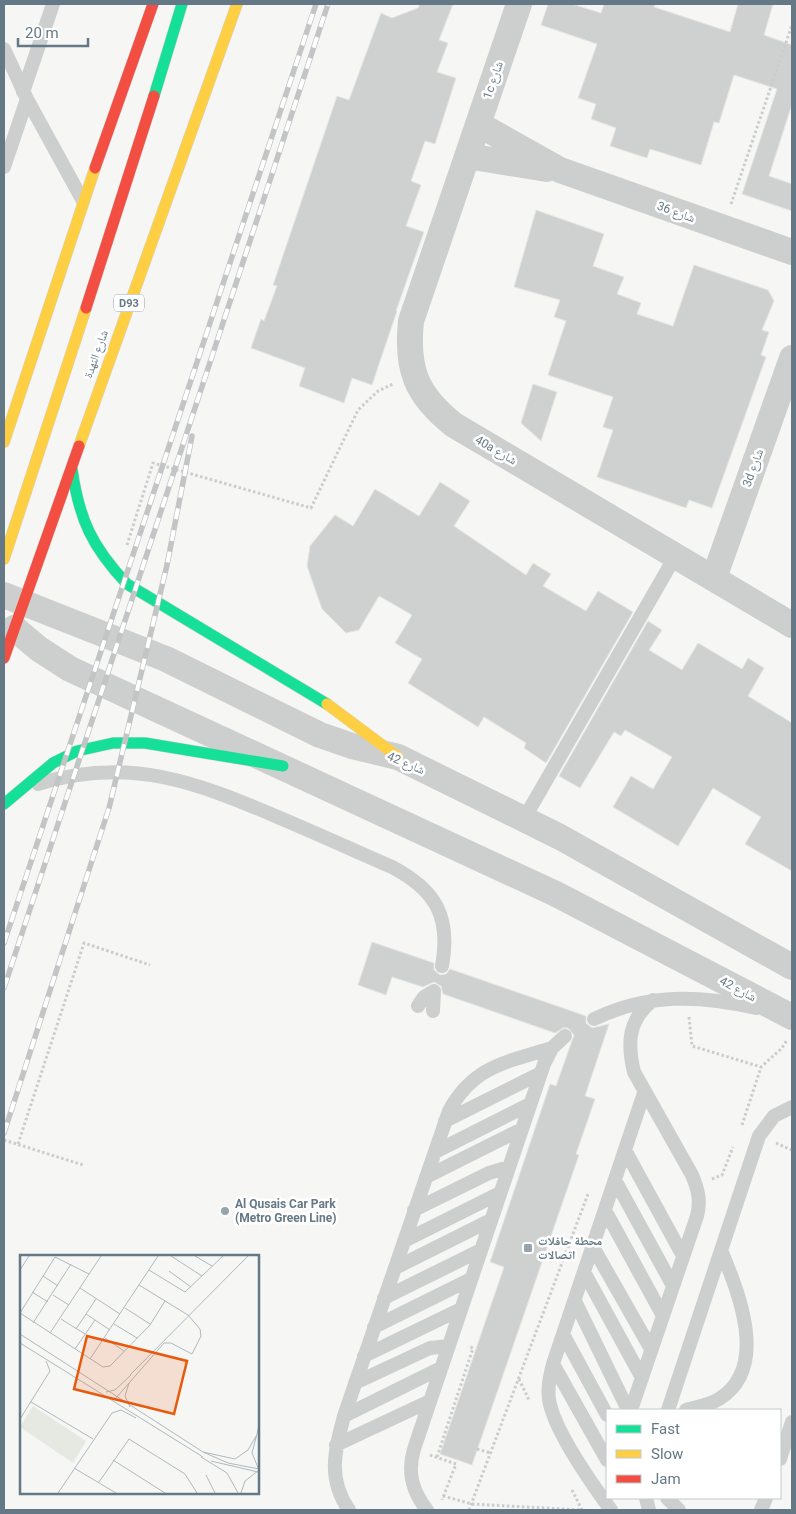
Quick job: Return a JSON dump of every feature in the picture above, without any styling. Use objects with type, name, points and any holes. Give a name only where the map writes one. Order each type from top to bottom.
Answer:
[{"type":"main road","points":[[4,442],[153,4]]},
{"type":"main road","points":[[4,559],[155,94],[182,4]]},
{"type":"main road","name":"شارع النهدة","points":[[4,658],[14,628],[10,600],[72,463],[237,4]]},
{"type":"main road","points":[[72,463],[76,500],[86,532],[104,560],[127,584],[336,709],[398,757]]},
{"type":"main road","points":[[10,600],[14,628]]},
{"type":"main road","points":[[4,804],[53,763],[77,751],[113,743],[145,743],[283,766]]},
{"type":"street","name":"1c شارع","points":[[467,156],[519,4]]},
{"type":"street","name":"شارع 36","points":[[478,124],[560,170],[722,229],[792,252]]},
{"type":"street","name":"شارع 36","points":[[467,156],[560,170]]},
{"type":"street","name":"40a شارع","points":[[467,156],[411,321],[408,344],[411,368],[420,390],[435,410],[454,425],[792,625]]},
{"type":"street","name":"3d شارع","points":[[714,578],[792,358]]},
{"type":"street","name":"شارع 42","points":[[10,600],[166,658],[320,735],[352,746],[398,757],[524,819],[792,967]]},
{"type":"street","name":"شارع 42","points":[[14,628],[39,649],[70,669],[556,894],[791,1021]]},
{"type":"lane","points":[[4,167],[53,4]]},
{"type":"lane","points":[[4,49],[9,70],[25,95],[84,203]]},
{"type":"lane","points":[[524,819],[676,555]]},
{"type":"lane","points":[[20,789],[82,774],[114,772],[146,773],[175,778],[218,791],[409,876],[426,890],[438,905],[444,924],[446,944],[442,966]]},
{"type":"lane","points":[[418,1006],[424,997],[434,991],[433,1012]]},
{"type":"lane","points":[[594,1019],[616,1010],[653,1000],[688,997],[723,1000],[791,1021]]},
{"type":"lane","points":[[630,1409],[699,1209],[699,1194],[692,1175],[644,1094],[634,1072],[630,1054],[629,1036],[637,1015],[653,1000]]},
{"type":"lane","points":[[427,1510],[415,1492],[410,1470],[414,1449],[541,1073],[552,1048],[564,1036]]},
{"type":"lane","points":[[349,1510],[335,1484],[334,1464],[336,1445],[364,1356],[445,1121],[456,1098],[465,1085],[477,1076],[505,1062],[552,1048]]},
{"type":"lane","points":[[445,1121],[541,1073]]},
{"type":"lane","points":[[610,1510],[584,1472],[552,1412],[548,1389],[553,1364],[644,1094]]},
{"type":"lane","points":[[435,1152],[530,1104]]},
{"type":"lane","points":[[668,1409],[759,1136],[774,1116],[792,1107]]},
{"type":"lane","points":[[426,1177],[522,1129]]},
{"type":"lane","points":[[625,1150],[683,1256]]},
{"type":"lane","points":[[414,1210],[489,1173],[509,1167]]},
{"type":"lane","points":[[615,1180],[673,1286]]},
{"type":"lane","points":[[404,1241],[500,1193]]},
{"type":"lane","points":[[605,1210],[663,1316]]},
{"type":"lane","points":[[395,1268],[491,1220]]},
{"type":"lane","points":[[593,1247],[651,1349]]},
{"type":"lane","points":[[384,1298],[481,1250]]},
{"type":"lane","points":[[690,1409],[711,1404],[728,1392],[740,1375],[744,1359],[746,1334],[744,1309],[721,1250]]},
{"type":"lane","points":[[584,1272],[642,1378]]},
{"type":"lane","points":[[374,1327],[471,1279]]},
{"type":"lane","points":[[575,1301],[629,1409]]},
{"type":"lane","points":[[364,1356],[461,1309]]},
{"type":"lane","points":[[563,1334],[606,1413]]},
{"type":"lane","points":[[355,1383],[430,1348],[448,1346]]},
{"type":"lane","points":[[553,1364],[606,1458]]},
{"type":"lane","points":[[344,1416],[441,1368]]},
{"type":"lane","points":[[336,1445],[430,1401]]},
{"type":"lane","points":[[781,1456],[792,1422]]},
{"type":"lane","points":[[668,1499],[679,1510]]},
{"type":"path","points":[[722,229],[792,25]]},
{"type":"path","points":[[117,574],[153,463],[311,508],[358,410],[367,399],[384,388],[402,381],[416,379]]},
{"type":"path","points":[[18,1144],[84,943],[150,965]]},
{"type":"path","points":[[688,997],[692,1046],[761,1067]]},
{"type":"path","points":[[741,1128],[761,1067],[782,1048],[791,1021]]},
{"type":"path","points":[[4,1140],[83,1165]]},
{"type":"path","points":[[469,1510],[589,1192]]},
{"type":"path","points":[[477,1449],[491,1453]]},
{"type":"path","points":[[443,1496],[472,1504],[582,1510]]},
{"type":"building","points":[[420,4],[453,4],[439,40],[448,43],[437,72],[456,78],[435,144],[425,141],[411,181],[421,185],[406,226],[424,232],[372,385],[352,378],[344,403],[299,386],[305,368],[251,348],[261,319],[264,321],[277,286],[273,285],[337,96],[349,100],[381,13],[392,18],[418,8]]},
{"type":"building","points":[[548,4],[572,4],[601,13],[604,4],[656,4],[654,7],[730,32],[738,4],[773,4],[764,35],[792,45],[792,104],[769,176],[792,184],[792,211],[742,194],[777,89],[734,75],[719,123],[714,122],[701,165],[650,149],[647,158],[610,146],[616,128],[591,119],[596,104],[578,98],[597,44],[541,25]]},
{"type":"building","points":[[536,210],[604,234],[593,266],[624,277],[617,294],[641,303],[637,314],[673,326],[694,265],[768,290],[774,301],[762,330],[769,332],[761,355],[766,357],[712,508],[689,500],[686,508],[597,477],[613,430],[603,427],[613,397],[548,375],[566,321],[554,317],[560,300],[514,287]]},
{"type":"building","points":[[533,384],[557,392],[541,441],[521,423]]},
{"type":"building","points":[[440,482],[470,501],[454,526],[526,575],[533,563],[551,574],[543,586],[586,611],[598,591],[633,612],[546,763],[524,748],[526,743],[484,717],[478,727],[408,683],[422,659],[395,643],[412,615],[379,596],[359,630],[346,633],[322,609],[307,566],[310,546],[335,515],[353,526],[375,489],[419,516]]},
{"type":"building","points":[[648,621],[662,630],[649,650],[682,670],[698,643],[742,669],[748,658],[764,668],[748,696],[792,723],[792,871],[745,844],[761,817],[713,788],[678,846],[613,807],[631,776],[653,789],[672,757],[625,730],[621,736],[614,732],[580,788],[559,776]]},
{"type":"building","points":[[372,942],[434,963],[434,970],[440,975],[446,974],[450,969],[586,1016],[586,1023],[592,1028],[609,1024],[585,1096],[595,1099],[576,1154],[579,1155],[472,1465],[440,1454],[504,1267],[490,1262],[550,1084],[556,1086],[574,1035],[568,1028],[563,1028],[555,1033],[443,994],[441,986],[434,982],[423,987],[392,977],[386,995],[358,985]]},
{"type":"railway","points":[[4,943],[316,4]]},
{"type":"railway","points":[[4,988],[328,4]]},
{"type":"railway","points":[[4,1133],[109,808],[167,565],[192,436]]},
{"type":"traffic: fast","points":[[154,96],[182,4]]},
{"type":"traffic: fast","points":[[72,469],[83,518],[89,531],[96,545],[127,584],[327,704]]},
{"type":"traffic: fast","points":[[4,804],[53,763],[77,751],[113,743],[145,743],[283,766]]},
{"type":"traffic: slow","points":[[79,446],[237,4]]},
{"type":"traffic: slow","points":[[4,442],[95,168]]},
{"type":"traffic: slow","points":[[4,559],[86,308]]},
{"type":"traffic: slow","points":[[327,704],[398,757]]},
{"type":"traffic: jam","points":[[95,168],[153,4]]},
{"type":"traffic: jam","points":[[86,308],[154,96]]},
{"type":"traffic: jam","points":[[4,658],[79,446]]},
{"type":"place","name":"Al Qusais Car Park (Metro Green Line)","points":[[225,1211]]},
{"type":"place","name":"محطة حافلات اتصالات","points":[[528,1248]]}]
